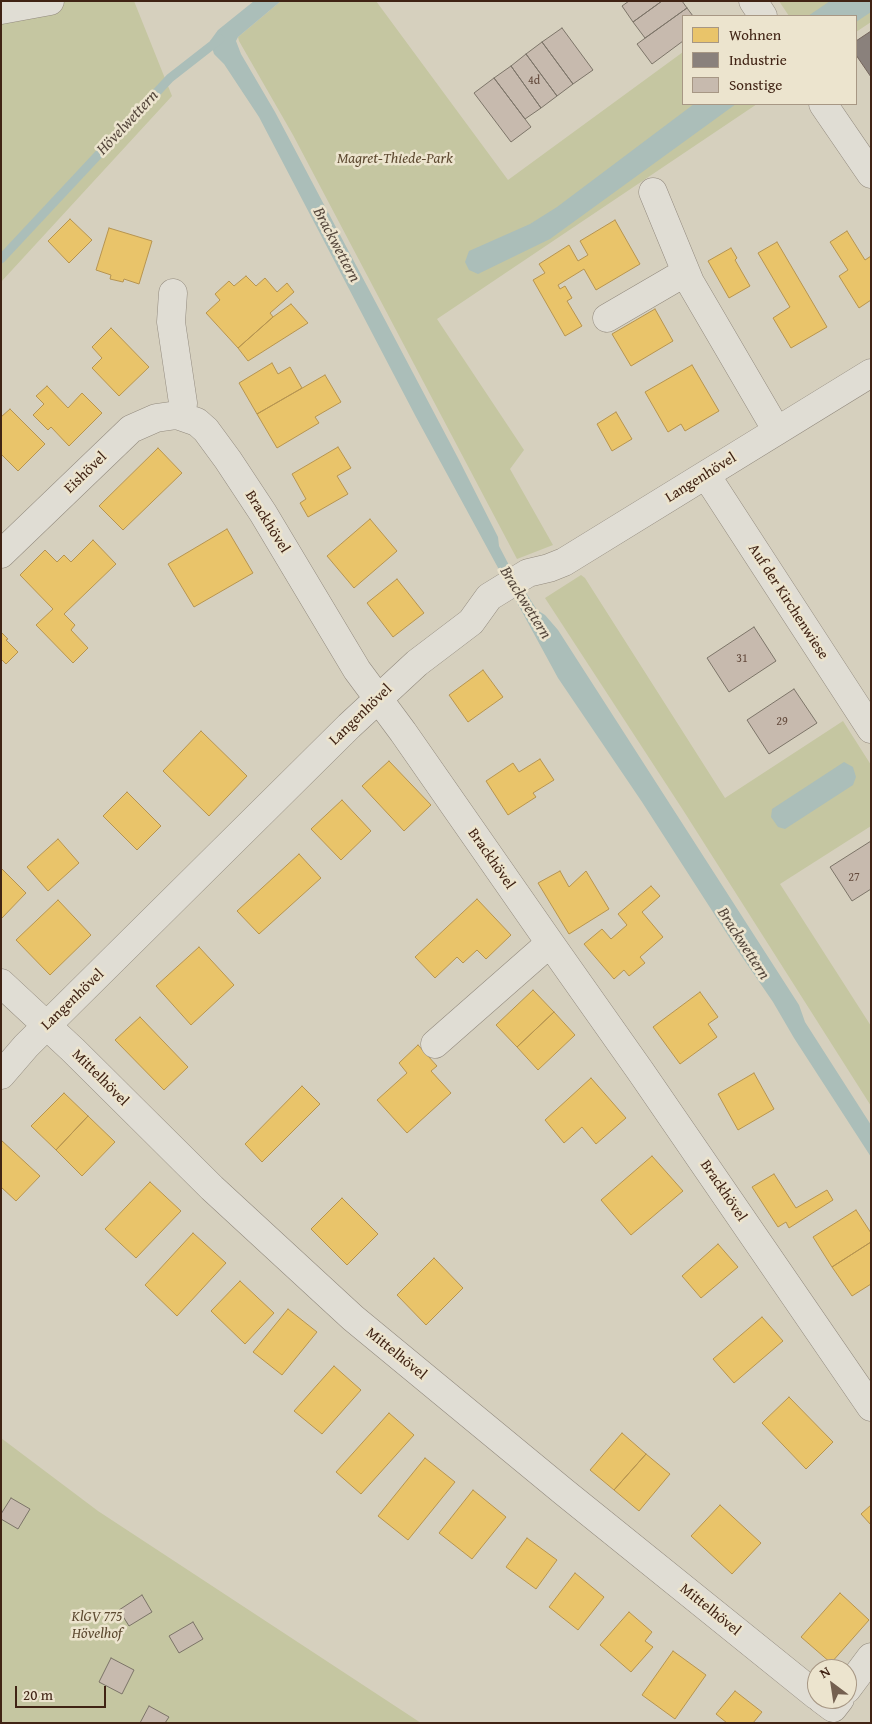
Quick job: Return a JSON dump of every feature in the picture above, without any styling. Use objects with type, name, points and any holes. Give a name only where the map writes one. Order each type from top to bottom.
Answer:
[{"type":"street","points":[[1,10],[50,1]]},
{"type":"street","points":[[753,1],[763,15]]},
{"type":"street","points":[[824,105],[871,174]]},
{"type":"street","points":[[653,192],[690,282],[777,431]]},
{"type":"street","points":[[607,318],[686,272]]},
{"type":"street","points":[[173,293],[171,322],[183,403],[182,416]]},
{"type":"street","name":"Langenhövel","points":[[1,1075],[47,1025],[378,698],[417,663],[471,622],[489,597],[528,572],[549,568],[564,562],[871,373]]},
{"type":"street","name":"Eishövel","points":[[1,554],[131,429],[166,415],[182,416]]},
{"type":"street","name":"Brackhövel","points":[[182,416],[197,422],[206,430],[228,460],[263,513],[358,670],[641,1072],[871,1407]]},
{"type":"street","name":"Auf der Kirchenwiese","points":[[706,475],[871,729]]},
{"type":"street","points":[[434,1044],[550,943]]},
{"type":"street","name":"Mittelhövel","points":[[1,983],[47,1025],[212,1188],[353,1318],[564,1492],[807,1679]]},
{"type":"street","points":[[857,1672],[871,1657]]},
{"type":"green space","points":[[1,1],[134,1],[172,96],[1,282]]},
{"type":"green space","name":"Magret-Thiede-Park","points":[[281,1],[376,1],[508,180],[682,53],[682,105],[756,105],[437,319],[524,450],[510,469],[553,545],[517,559],[293,135],[238,37]]},
{"type":"green space","points":[[779,1],[871,1],[871,22],[857,31],[857,15],[788,15]]},
{"type":"green space","points":[[581,575],[585,578],[725,798],[843,721],[871,765],[871,826],[780,884],[871,1026],[871,1106],[683,810],[545,598]]},
{"type":"green space","name":"KlGV 775 Hövelhof","points":[[1,1438],[98,1511],[421,1723],[1,1723]]},
{"type":"water","name":"Brackwettern","points":[[254,1],[281,1],[238,37],[236,41],[241,54],[275,112],[458,458],[498,537],[499,546],[511,569],[537,610],[545,615],[558,630],[799,1005],[805,1022],[871,1125],[871,1157],[773,1002],[558,678],[416,417],[259,117],[224,64],[214,54],[210,41],[218,30]]},
{"type":"water","points":[[830,1],[871,1],[871,12],[857,21],[857,15],[809,15]]},
{"type":"water","points":[[693,105],[735,105],[550,239],[478,274],[469,270],[465,262],[469,251],[530,224],[557,207]]},
{"type":"water","points":[[844,762],[853,767],[856,777],[853,785],[785,829],[778,827],[771,817],[772,809]]},
{"type":"building: Wohnen","points":[[70,219],[92,240],[69,263],[48,241]]},
{"type":"building: Wohnen","points":[[615,220],[640,264],[596,290],[584,269],[558,285],[560,289],[565,286],[572,298],[567,301],[582,326],[565,336],[533,280],[545,273],[539,264],[569,245],[578,261],[588,255],[580,241]]},
{"type":"building: Wohnen","points":[[109,228],[152,241],[139,284],[124,279],[123,282],[110,279],[111,275],[96,270]]},
{"type":"building: Wohnen","points":[[847,231],[865,260],[871,256],[871,300],[859,308],[839,276],[848,270],[830,242]]},
{"type":"building: Wohnen","points":[[777,242],[827,327],[791,348],[773,318],[790,307],[758,253]]},
{"type":"building: Wohnen","points":[[731,248],[737,258],[735,260],[750,286],[729,298],[708,261]]},
{"type":"building: Wohnen","points":[[246,276],[256,286],[265,278],[277,292],[287,283],[294,292],[270,313],[273,317],[238,348],[206,313],[220,300],[215,294],[229,281],[234,286]]},
{"type":"building: Wohnen","points":[[291,304],[308,323],[248,361],[238,348]]},
{"type":"building: Wohnen","points":[[655,309],[673,341],[631,366],[612,334]]},
{"type":"building: Wohnen","points":[[111,328],[149,367],[119,396],[92,368],[102,358],[92,347]]},
{"type":"building: Wohnen","points":[[272,363],[278,374],[290,367],[302,388],[257,414],[239,383]]},
{"type":"building: Wohnen","points":[[692,365],[719,411],[685,431],[681,424],[668,432],[645,392]]},
{"type":"building: Wohnen","points":[[325,375],[341,402],[315,417],[319,423],[277,448],[257,414]]},
{"type":"building: Wohnen","points":[[47,386],[68,408],[82,393],[102,413],[69,446],[51,427],[48,430],[33,415],[44,404],[36,396]]},
{"type":"building: Wohnen","points":[[10,409],[45,444],[18,471],[1,454],[1,417]]},
{"type":"building: Wohnen","points":[[616,412],[632,439],[612,451],[597,424]]},
{"type":"building: Wohnen","points":[[338,447],[351,468],[337,476],[348,494],[308,517],[300,503],[306,499],[292,474]]},
{"type":"building: Wohnen","points":[[158,448],[182,473],[123,530],[99,506]]},
{"type":"building: Wohnen","points":[[370,519],[397,551],[354,588],[327,556]]},
{"type":"building: Wohnen","points":[[227,529],[253,573],[194,607],[168,564]]},
{"type":"building: Wohnen","points":[[93,540],[116,564],[64,614],[75,625],[71,630],[88,648],[73,663],[36,625],[53,609],[20,575],[45,550],[57,562],[64,555],[71,562]]},
{"type":"building: Wohnen","points":[[397,579],[424,613],[393,637],[367,603]]},
{"type":"building: Wohnen","points":[[1,632],[18,652],[6,664],[1,659]]},
{"type":"building: Wohnen","points":[[483,670],[503,697],[468,722],[449,695]]},
{"type":"building: Wohnen","points":[[201,731],[247,776],[209,816],[163,771]]},
{"type":"building: Wohnen","points":[[540,759],[554,780],[533,793],[536,797],[508,815],[486,781],[513,763],[519,772]]},
{"type":"building: Wohnen","points":[[389,761],[431,805],[404,831],[362,786]]},
{"type":"building: Wohnen","points":[[127,792],[161,826],[137,850],[103,816]]},
{"type":"building: Wohnen","points":[[342,800],[371,831],[341,860],[311,829]]},
{"type":"building: Wohnen","points":[[58,839],[79,863],[48,891],[27,867]]},
{"type":"building: Wohnen","points":[[299,854],[321,878],[259,934],[237,911]]},
{"type":"building: Wohnen","points":[[1,868],[26,893],[1,919]]},
{"type":"building: Wohnen","points":[[560,871],[569,887],[586,871],[609,909],[569,934],[538,883]]},
{"type":"building: Wohnen","points":[[651,886],[660,896],[642,912],[663,937],[640,957],[645,963],[629,976],[624,970],[614,979],[584,944],[602,929],[611,939],[627,925],[618,914]]},
{"type":"building: Wohnen","points":[[477,899],[511,935],[486,959],[477,950],[463,963],[457,957],[435,978],[415,957]]},
{"type":"building: Wohnen","points":[[58,900],[91,935],[50,975],[16,940]]},
{"type":"building: Wohnen","points":[[199,947],[234,985],[191,1025],[156,986]]},
{"type":"building: Wohnen","points":[[533,990],[554,1012],[517,1047],[496,1025]]},
{"type":"building: Wohnen","points":[[700,992],[718,1017],[708,1024],[717,1037],[680,1064],[653,1027]]},
{"type":"building: Wohnen","points":[[554,1012],[575,1035],[538,1070],[517,1047]]},
{"type":"building: Wohnen","points":[[140,1017],[188,1067],[164,1090],[115,1040]]},
{"type":"building: Wohnen","points":[[418,1045],[437,1066],[431,1071],[451,1093],[407,1133],[377,1100],[407,1073],[399,1063]]},
{"type":"building: Wohnen","points":[[754,1073],[774,1109],[738,1130],[718,1094]]},
{"type":"building: Wohnen","points":[[591,1078],[626,1118],[596,1144],[582,1127],[564,1143],[545,1120]]},
{"type":"building: Wohnen","points":[[302,1086],[320,1104],[262,1162],[245,1144]]},
{"type":"building: Wohnen","points":[[64,1093],[88,1116],[56,1150],[31,1126]]},
{"type":"building: Wohnen","points":[[88,1116],[115,1142],[82,1176],[56,1150]]},
{"type":"building: Wohnen","points":[[1,1140],[40,1176],[16,1201],[1,1187]]},
{"type":"building: Wohnen","points":[[652,1156],[683,1191],[631,1235],[601,1200]]},
{"type":"building: Wohnen","points":[[774,1174],[796,1208],[827,1190],[833,1200],[789,1228],[786,1222],[778,1227],[752,1187]]},
{"type":"building: Wohnen","points":[[150,1182],[181,1211],[136,1258],[105,1229]]},
{"type":"building: Wohnen","points":[[342,1198],[378,1234],[347,1265],[311,1229]]},
{"type":"building: Wohnen","points":[[856,1210],[871,1233],[871,1242],[832,1267],[813,1237]]},
{"type":"building: Wohnen","points":[[193,1233],[226,1263],[177,1316],[145,1285]]},
{"type":"building: Wohnen","points":[[871,1242],[871,1284],[852,1296],[832,1267]]},
{"type":"building: Wohnen","points":[[718,1244],[738,1267],[701,1298],[682,1276]]},
{"type":"building: Wohnen","points":[[434,1258],[463,1288],[426,1325],[397,1295]]},
{"type":"building: Wohnen","points":[[240,1281],[274,1313],[245,1344],[211,1311]]},
{"type":"building: Wohnen","points":[[288,1309],[317,1332],[282,1375],[253,1352]]},
{"type":"building: Wohnen","points":[[762,1317],[783,1341],[734,1383],[713,1359]]},
{"type":"building: Wohnen","points":[[334,1366],[361,1390],[322,1434],[294,1411]]},
{"type":"building: Wohnen","points":[[789,1397],[833,1442],[806,1469],[762,1423]]},
{"type":"building: Wohnen","points":[[389,1413],[414,1435],[361,1494],[336,1472]]},
{"type":"building: Wohnen","points":[[622,1433],[646,1454],[614,1490],[590,1470]]},
{"type":"building: Wohnen","points":[[646,1454],[670,1474],[639,1511],[614,1490]]},
{"type":"building: Wohnen","points":[[425,1458],[455,1482],[408,1540],[378,1516]]},
{"type":"building: Wohnen","points":[[473,1490],[506,1517],[472,1559],[439,1533]]},
{"type":"building: Wohnen","points":[[720,1505],[761,1543],[732,1574],[691,1536]]},
{"type":"building: Wohnen","points":[[871,1505],[871,1525],[861,1514]]},
{"type":"building: Wohnen","points":[[527,1538],[557,1560],[536,1589],[506,1567]]},
{"type":"building: Wohnen","points":[[575,1573],[604,1597],[578,1630],[549,1607]]},
{"type":"building: Wohnen","points":[[840,1593],[869,1620],[835,1659],[826,1659],[801,1637]]},
{"type":"building: Wohnen","points":[[629,1612],[652,1632],[645,1641],[653,1647],[631,1672],[600,1645]]},
{"type":"building: Wohnen","points":[[673,1651],[706,1675],[675,1719],[642,1695]]},
{"type":"building: Wohnen","points":[[735,1691],[762,1712],[753,1723],[727,1723],[716,1714]]},
{"type":"building: Industrie","points":[[871,31],[871,77],[857,56],[857,40]]},
{"type":"building: Sonstige","points":[[629,1],[662,1],[633,22],[622,6]]},
{"type":"building: Sonstige","points":[[662,1],[682,1],[687,8],[645,38],[633,22]]},
{"type":"building: Sonstige","points":[[687,8],[692,15],[682,15],[682,42],[652,64],[637,44]]},
{"type":"building: Sonstige","points":[[562,28],[593,70],[573,84],[542,42]]},
{"type":"building: Sonstige","points":[[542,42],[573,84],[557,96],[526,54]]},
{"type":"building: Sonstige","points":[[526,54],[557,96],[541,108],[511,66]]},
{"type":"building: Sonstige","points":[[511,66],[541,108],[525,119],[494,78]]},
{"type":"building: Sonstige","points":[[494,78],[531,127],[511,142],[474,93]]},
{"type":"building: Sonstige","points":[[754,627],[776,661],[729,692],[707,658]]},
{"type":"building: Sonstige","points":[[794,689],[817,723],[769,754],[747,720]]},
{"type":"building: Sonstige","points":[[871,841],[871,889],[852,901],[830,867]]},
{"type":"building: Sonstige","points":[[11,1498],[30,1509],[18,1529],[1,1519],[1,1514]]},
{"type":"building: Sonstige","points":[[142,1595],[152,1612],[129,1626],[119,1610]]},
{"type":"building: Sonstige","points":[[193,1622],[203,1639],[179,1653],[169,1636]]},
{"type":"building: Sonstige","points":[[111,1658],[134,1670],[122,1694],[99,1682]]},
{"type":"building: Sonstige","points":[[149,1706],[169,1717],[165,1723],[140,1723]]},
{"type":"waterway","name":"Hövelwettern","points":[[1,259],[170,78],[220,39]]}]
